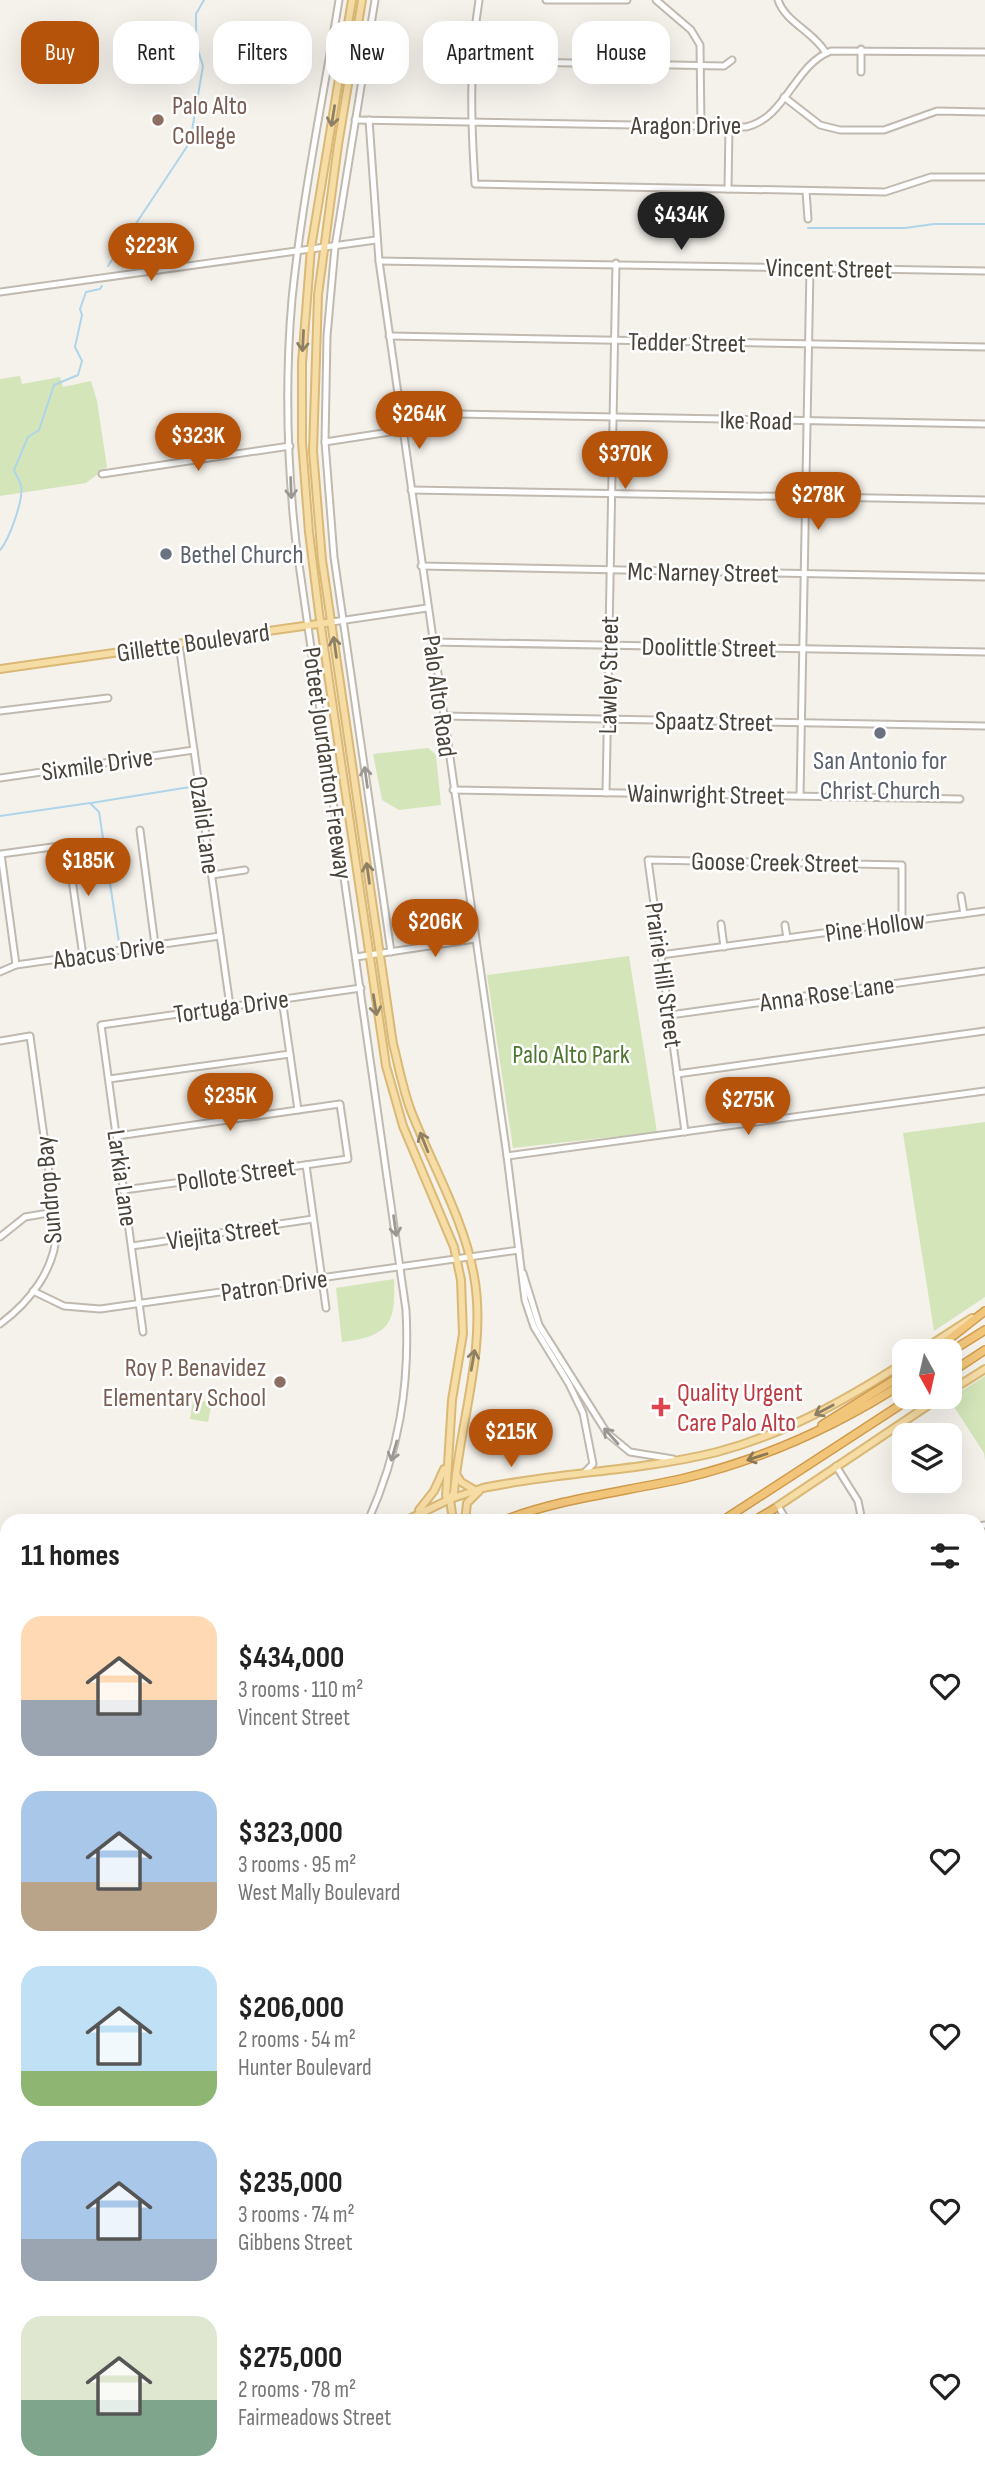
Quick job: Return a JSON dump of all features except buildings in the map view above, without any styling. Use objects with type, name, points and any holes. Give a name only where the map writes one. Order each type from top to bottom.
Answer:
[{"type":"highway","points":[[949,1339],[985,1310]]},
{"type":"highway","points":[[962,1344],[985,1330]]},
{"type":"highway","points":[[962,1365],[985,1350]]},
{"type":"highway","points":[[782,1448],[865,1401],[892,1382]]},
{"type":"highway","points":[[529,1514],[718,1469],[782,1448],[851,1415],[892,1390]]},
{"type":"highway","points":[[733,1514],[894,1409]]},
{"type":"highway","points":[[765,1514],[776,1507]]},
{"type":"main road","name":"Poteet Jourdanton Freeway","points":[[352,0],[311,248],[304,325],[302,431],[309,532],[321,623],[368,956],[392,1091],[403,1126],[457,1259],[464,1306],[463,1334],[445,1468],[446,1496],[450,1499],[452,1514]]},
{"type":"main road","name":"Poteet Jourdanton Freeway","points":[[362,0],[323,248],[314,345],[313,451],[317,520],[379,954],[404,1088],[470,1257],[478,1308],[477,1339],[454,1493],[450,1499]]},
{"type":"main road","name":"Gillette Boulevard","points":[[0,669],[332,622]]},
{"type":"main road","points":[[940,1339],[985,1310]]},
{"type":"main road","points":[[962,1383],[985,1369]]},
{"type":"main road","points":[[423,1514],[450,1499],[479,1489],[715,1452],[788,1428],[892,1370]]},
{"type":"main road","points":[[776,1507],[922,1409]]},
{"type":"main road","points":[[419,1514],[445,1468]]},
{"type":"main road","points":[[456,1474],[464,1485],[479,1489]]},
{"type":"main road","points":[[466,1514],[467,1503],[479,1489]]},
{"type":"street","name":"Poteet Jourdanton Freeway","points":[[339,0],[299,249],[290,333],[290,446],[292,502],[308,625],[401,1267],[408,1344],[403,1410],[391,1464],[371,1514]]},
{"type":"street","points":[[355,120],[375,0]]},
{"type":"street","points":[[477,21],[480,0]]},
{"type":"street","points":[[546,0],[627,0]]},
{"type":"street","points":[[656,0],[694,34],[702,52],[701,127]]},
{"type":"street","points":[[778,0],[785,12],[816,38],[826,53],[861,49],[985,52]]},
{"type":"street","points":[[861,49],[861,72]]},
{"type":"street","name":"Aragon Drive","points":[[355,120],[701,127],[757,124],[813,62],[826,53]]},
{"type":"street","points":[[558,63],[724,66],[732,61]]},
{"type":"street","points":[[472,84],[475,184],[888,192],[931,177],[985,177]]},
{"type":"street","points":[[784,97],[820,125],[840,130],[884,130],[937,111],[985,112]]},
{"type":"street","name":"Poteet Jourdanton Freeway","points":[[355,120],[335,247],[327,347],[325,442],[329,512],[391,952]]},
{"type":"street","name":"Palo Alto Road","points":[[369,120],[376,240],[507,1156],[522,1289],[534,1327],[569,1384],[583,1413],[593,1464],[585,1472]]},
{"type":"street","points":[[728,189],[729,127]]},
{"type":"street","points":[[806,191],[808,219]]},
{"type":"street","points":[[0,292],[376,240]]},
{"type":"street","name":"Vincent Street","points":[[379,261],[985,271]]},
{"type":"street","name":"Lawley Street","points":[[606,793],[616,263]]},
{"type":"street","points":[[800,796],[810,268]]},
{"type":"street","name":"Tedder Street","points":[[389,336],[985,347]]},
{"type":"street","name":"Ike Road","points":[[400,413],[985,424]]},
{"type":"street","points":[[325,442],[403,430]]},
{"type":"street","points":[[102,474],[290,446]]},
{"type":"street","points":[[411,490],[985,500]]},
{"type":"street","name":"Mc Narney Street","points":[[421,566],[985,577]]},
{"type":"street","name":"Gillette Boulevard","points":[[332,622],[427,608]]},
{"type":"street","name":"Doolittle Street","points":[[432,642],[985,652]]},
{"type":"street","name":"Ozalid Lane","points":[[179,644],[230,1006]]},
{"type":"street","points":[[0,711],[108,698]]},
{"type":"street","name":"Spaatz Street","points":[[442,716],[985,726]]},
{"type":"street","name":"Sixmile Drive","points":[[0,778],[194,750]]},
{"type":"street","name":"Wainwright Street","points":[[453,790],[960,799]]},
{"type":"street","points":[[140,830],[155,945]]},
{"type":"street","points":[[16,965],[1,854],[67,845],[83,956]]},
{"type":"street","name":"Goose Creek Street","points":[[648,859],[902,865],[902,922]]},
{"type":"street","name":"Prairie Hill Street","points":[[648,859],[685,1132]]},
{"type":"street","points":[[212,875],[245,870]]},
{"type":"street","name":"Pine Hollow","points":[[961,895],[964,914]]},
{"type":"street","name":"Pine Hollow","points":[[661,955],[985,911]]},
{"type":"street","points":[[721,924],[724,947]]},
{"type":"street","name":"Pine Hollow","points":[[785,925],[787,938]]},
{"type":"street","name":"Abacus Drive","points":[[0,972],[16,965],[220,936]]},
{"type":"street","points":[[356,957],[475,939]]},
{"type":"street","name":"Anna Rose Lane","points":[[670,1015],[985,971]]},
{"type":"street","name":"Tortuga Drive","points":[[101,1025],[361,988]]},
{"type":"street","points":[[117,1136],[298,1110],[282,999]]},
{"type":"street","name":"Larkia Lane","points":[[101,1025],[143,1332]]},
{"type":"street","points":[[677,1074],[985,1031]]},
{"type":"street","name":"Sundrop Bay","points":[[0,1041],[30,1036],[55,1212],[55,1253],[47,1272],[33,1291],[0,1324]]},
{"type":"street","points":[[109,1079],[290,1054]]},
{"type":"street","points":[[507,1156],[985,1091]]},
{"type":"street","name":"Pollote Street","points":[[124,1190],[348,1159],[340,1104],[298,1110]]},
{"type":"street","points":[[306,1165],[326,1308]]},
{"type":"street","points":[[0,1237],[25,1217],[55,1212]]},
{"type":"street","name":"Viejita Street","points":[[132,1246],[313,1219]]},
{"type":"street","name":"Patron Drive","points":[[33,1291],[52,1302],[75,1308],[139,1303],[519,1250]]},
{"type":"street","name":"Palo Alto Road","points":[[522,1272],[539,1325],[607,1433],[630,1452],[673,1459]]},
{"type":"street","points":[[836,1466],[858,1501],[861,1514]]},
{"type":"street","points":[[776,1507],[782,1514]]},
{"type":"green space","points":[[20,376],[22,384],[60,377],[63,387],[91,381],[97,401],[107,467],[86,483],[0,496],[0,379]]},
{"type":"green space","points":[[428,748],[436,755],[441,805],[399,810],[382,800],[373,754]]},
{"type":"green space","name":"Palo Alto Park","points":[[629,956],[657,1132],[513,1148],[487,975]]},
{"type":"green space","points":[[985,1122],[985,1297],[934,1331],[903,1133]]},
{"type":"green space","points":[[394,1279],[393,1307],[386,1325],[370,1336],[342,1342],[336,1288]]},
{"type":"green space","points":[[985,1376],[985,1461],[984,1453],[955,1409],[962,1409],[962,1391]]},
{"type":"green space","points":[[193,1400],[212,1402],[208,1422],[190,1419]]},
{"type":"waterway","points":[[108,266],[190,142],[203,66],[196,44],[196,14],[204,0]]},
{"type":"waterway","points":[[808,228],[905,228],[934,224],[985,224]]},
{"type":"waterway","points":[[0,550],[11,529],[20,500],[21,486],[14,470],[28,437],[39,430],[54,385],[78,375],[82,361],[75,347],[82,315],[80,309],[86,292],[100,289],[102,286]]},
{"type":"waterway","points":[[91,803],[190,787]]},
{"type":"waterway","points":[[0,816],[90,803],[99,812],[119,942]]},
{"type":"place","name":"Palo Alto College","points":[[158,120]]},
{"type":"place","name":"Bethel Church","points":[[166,554]]},
{"type":"place","name":"San Antonio for Christ Church","points":[[880,733]]},
{"type":"place","name":"Roy P. Benavidez Elementary School","points":[[280,1382]]},
{"type":"place","name":"Quality Urgent Care Palo Alto","points":[[661,1407]]}]
